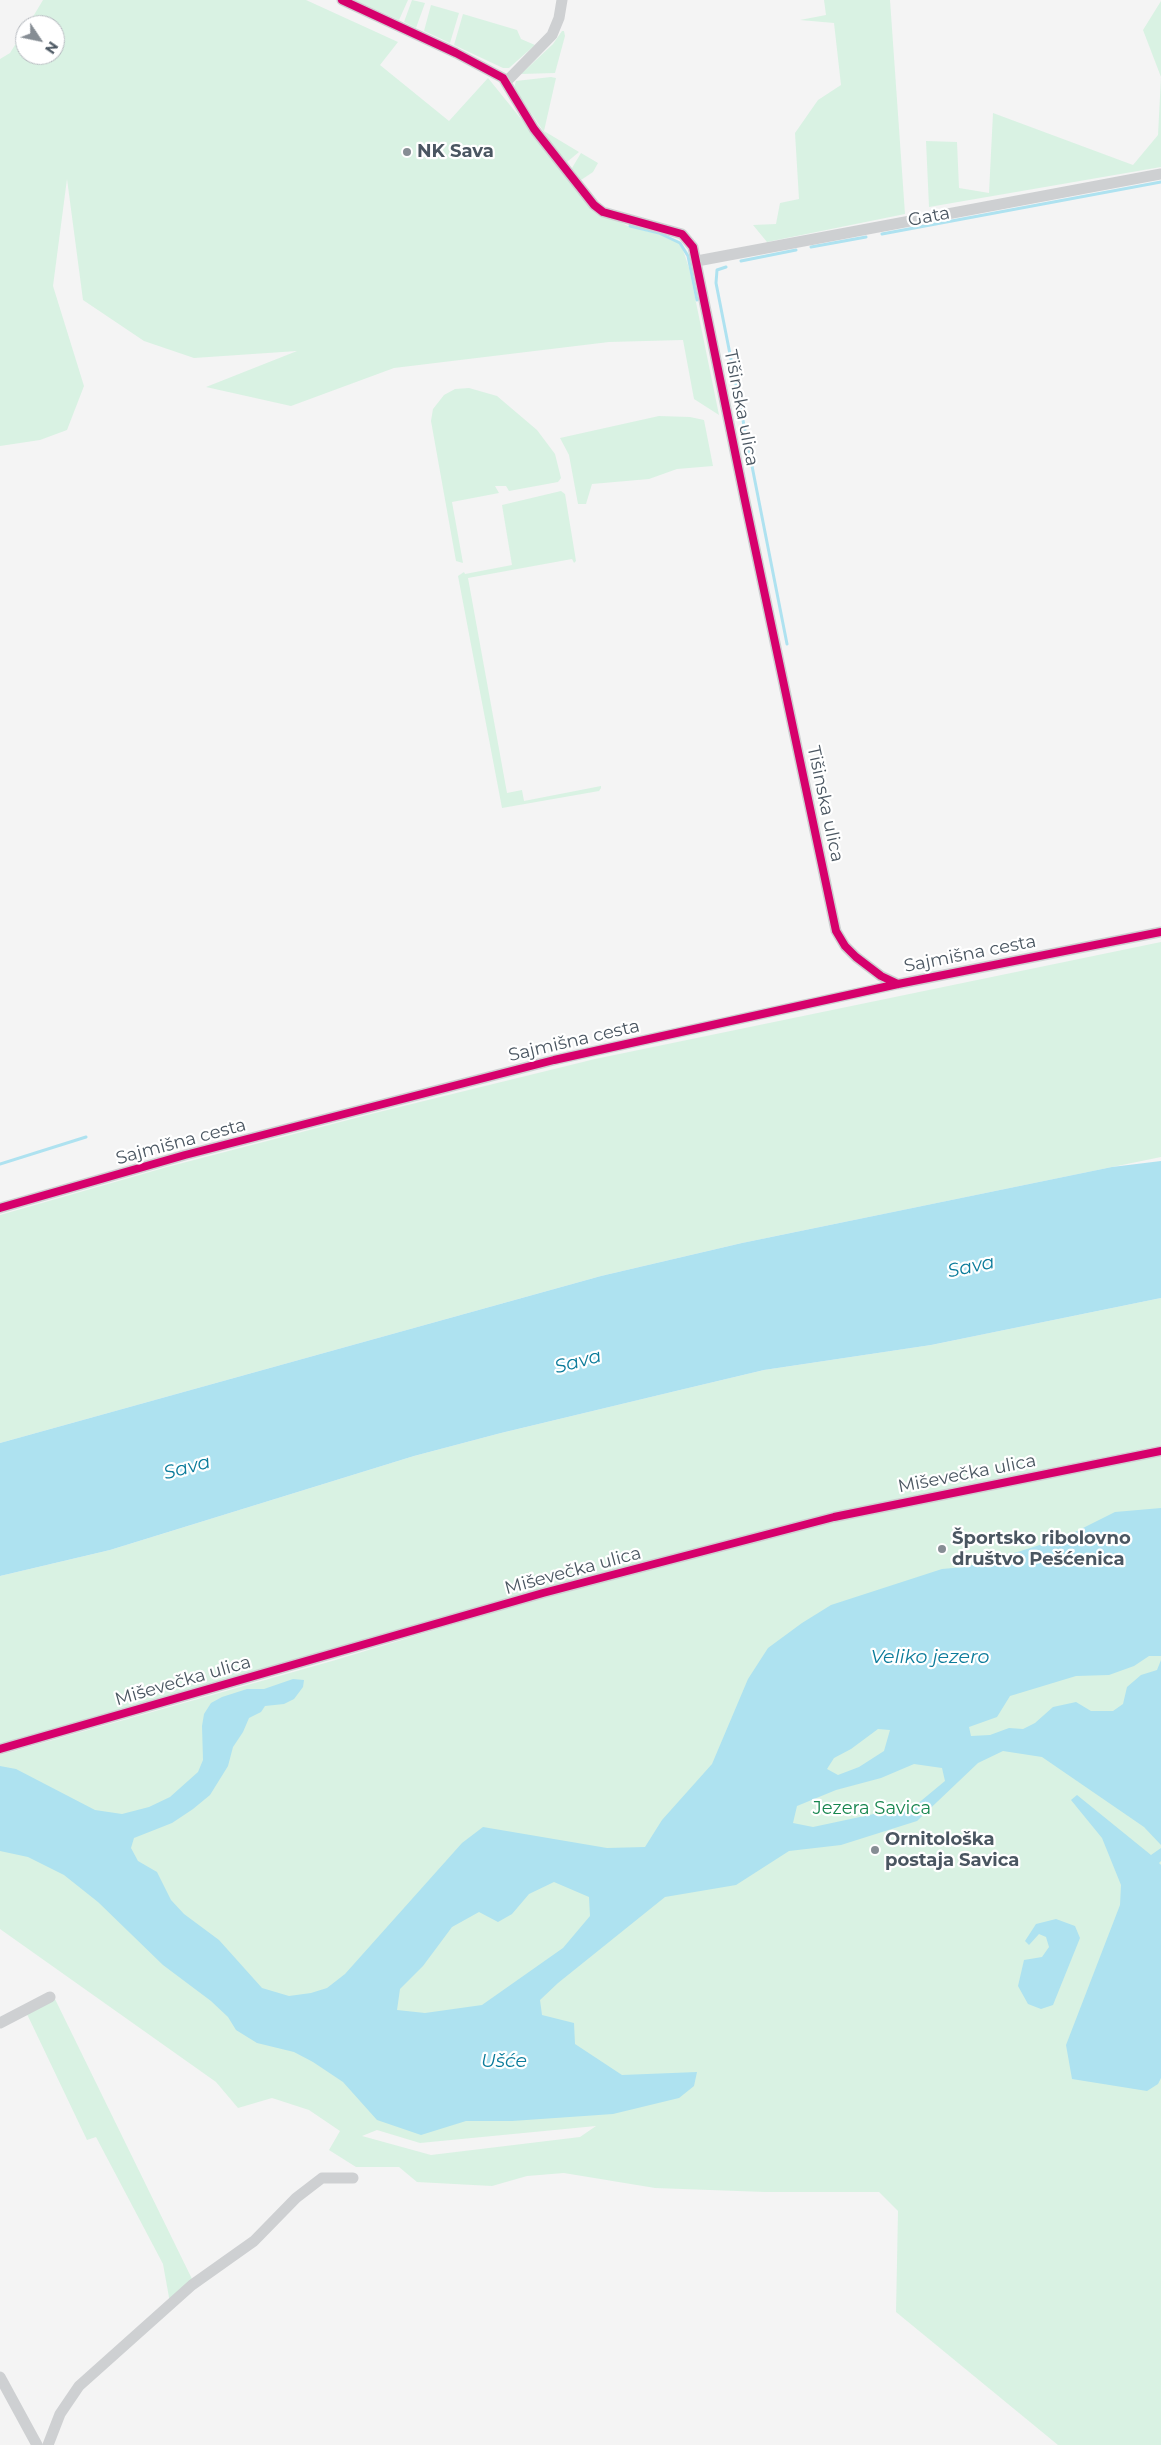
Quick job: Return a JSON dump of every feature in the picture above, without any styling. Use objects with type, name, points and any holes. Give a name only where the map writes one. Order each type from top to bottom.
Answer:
[{"type":"street","name":"Tišinska ulica","points":[[342,0],[456,53],[498,75],[506,82],[534,129],[594,205],[603,212],[682,234],[693,247],[836,931],[845,946],[856,957],[881,976],[898,984]]},
{"type":"street","points":[[506,82],[552,35],[559,18],[562,0]]},
{"type":"street","name":"Gata","points":[[697,261],[1161,174]]},
{"type":"street","name":"Sajmišna cesta","points":[[0,1208],[195,1153],[545,1062],[898,984],[1161,932]]},
{"type":"street","name":"Miševečka ulica","points":[[0,1749],[543,1593],[834,1517],[1161,1450]]},
{"type":"street","points":[[0,2024],[50,1998]]},
{"type":"street","points":[[48,2445],[60,2414],[79,2386],[192,2285],[254,2241],[296,2198],[322,2178],[353,2178]]},
{"type":"street","points":[[0,2377],[37,2445]]},
{"type":"green space","points":[[43,0],[306,0],[398,42],[380,65],[449,121],[488,78],[594,209],[630,227],[666,236],[677,241],[682,247],[689,268],[719,415],[694,399],[683,340],[609,342],[394,368],[291,406],[206,387],[297,351],[194,358],[144,341],[83,300],[67,179],[53,286],[84,386],[67,430],[40,440],[0,446],[0,59],[10,53],[15,45],[15,65],[65,65],[65,15],[34,15]]},
{"type":"green space","points":[[354,0],[408,0],[399,20]]},
{"type":"green space","points":[[412,0],[425,3],[416,28],[404,22]]},
{"type":"green space","points":[[824,0],[890,0],[905,214],[767,242],[753,225],[776,224],[780,203],[799,199],[795,133],[818,100],[841,85],[834,23],[800,20],[826,15]]},
{"type":"green space","points":[[1161,1],[1161,77],[1143,30]]},
{"type":"green space","points":[[431,5],[459,13],[450,43],[424,31]]},
{"type":"green space","points":[[463,14],[517,30],[521,39],[535,45],[509,68],[503,68],[454,45]]},
{"type":"green space","points":[[562,31],[564,31],[565,36],[555,73],[521,74],[553,44]]},
{"type":"green space","points":[[1161,77],[1161,167],[929,207],[926,141],[957,142],[959,188],[989,193],[993,113],[1133,165],[1158,135]]},
{"type":"green space","points":[[556,78],[544,131],[579,152],[567,162],[550,141],[514,88],[516,81]]},
{"type":"green space","points":[[581,153],[598,163],[593,172],[581,180],[572,168]]},
{"type":"green space","points":[[469,388],[497,396],[537,430],[555,454],[561,478],[558,482],[509,491],[506,486],[495,486],[499,493],[452,502],[463,563],[456,561],[431,421],[433,409],[444,395],[455,389]]},
{"type":"green space","points":[[659,416],[690,417],[704,420],[713,466],[677,469],[649,479],[592,484],[586,504],[578,504],[569,455],[560,438]]},
{"type":"green space","points":[[561,491],[565,494],[576,561],[574,563],[572,559],[468,578],[507,793],[522,790],[524,801],[601,786],[601,788],[599,791],[502,808],[458,576],[464,572],[465,574],[512,565],[502,505]]},
{"type":"green space","points":[[1161,942],[1161,1157],[742,1243],[601,1276],[0,1443],[0,1215],[167,1167],[595,1059]]},
{"type":"green space","points":[[1161,1298],[1161,1445],[841,1511],[0,1746],[0,1576],[110,1550],[414,1456],[680,1390],[764,1370],[931,1345]]},
{"type":"green space","name":"Jezera Savica","points":[[1161,1455],[1161,2445],[1058,2445],[896,2312],[898,2211],[879,2192],[765,2192],[655,2188],[564,2173],[527,2176],[492,2186],[417,2182],[399,2167],[356,2167],[329,2150],[340,2131],[309,2110],[272,2098],[238,2108],[216,2082],[0,1929],[0,1755],[332,1661],[544,1597],[842,1520]],"holes":[[[596,2126],[580,2137],[431,2155],[362,2136],[377,2130],[420,2143]]]},
{"type":"green space","points":[[54,1997],[193,2281],[170,2303],[163,2264],[96,2137],[87,2140],[26,2012]]},
{"type":"water","name":"Sava","points":[[1161,1161],[1161,1298],[931,1345],[764,1370],[680,1390],[414,1456],[110,1550],[0,1576],[0,1443],[601,1276],[742,1243],[1112,1167]]},
{"type":"water","points":[[1161,1508],[1161,1656],[1149,1656],[1134,1666],[1109,1675],[1076,1676],[1010,1696],[997,1717],[969,1727],[971,1736],[990,1735],[1009,1728],[1023,1729],[1035,1723],[1053,1707],[1076,1702],[1091,1711],[1113,1711],[1123,1704],[1127,1687],[1141,1675],[1157,1670],[1161,1660],[1161,1845],[1144,1827],[1042,1757],[1003,1751],[978,1763],[917,1821],[841,1845],[789,1851],[736,1885],[665,1897],[558,1983],[540,2000],[542,2015],[574,2023],[575,2044],[622,2075],[697,2072],[694,2086],[679,2098],[613,2114],[512,2121],[466,2121],[421,2135],[377,2120],[343,2082],[313,2062],[294,2052],[257,2043],[236,2030],[228,2017],[211,2001],[163,1965],[98,1902],[64,1875],[28,1857],[0,1851],[0,1766],[16,1769],[95,1810],[122,1814],[149,1807],[170,1797],[198,1772],[203,1760],[202,1726],[204,1714],[211,1703],[222,1697],[247,1689],[264,1689],[293,1679],[304,1680],[303,1687],[294,1699],[284,1704],[265,1706],[261,1712],[249,1718],[243,1732],[233,1747],[228,1766],[210,1795],[172,1823],[134,1838],[131,1848],[138,1861],[157,1872],[171,1900],[184,1914],[219,1940],[262,1988],[289,1996],[311,1993],[327,1988],[345,1974],[462,1843],[483,1827],[607,1848],[645,1847],[662,1820],[712,1764],[748,1679],[768,1648],[831,1605],[942,1569],[964,1567],[989,1561],[1065,1537],[1115,1512]],"holes":[[[878,1729],[890,1730],[884,1751],[859,1767],[838,1775],[827,1769],[834,1758],[851,1749]],[[914,1764],[942,1768],[945,1781],[916,1805],[813,1827],[793,1823],[797,1806],[836,1790],[881,1778]],[[554,1882],[589,1897],[590,1916],[563,1948],[482,2005],[425,2013],[397,2010],[400,1989],[423,1966],[452,1927],[479,1912],[498,1922],[512,1914],[529,1894]]]},
{"type":"water","points":[[1077,1795],[1151,1855],[1161,1848],[1161,1861],[1159,1863],[1161,1865],[1161,2078],[1158,2084],[1147,2091],[1072,2079],[1066,2045],[1120,1905],[1121,1885],[1102,1838],[1071,1800]]},
{"type":"water","points":[[1056,1919],[1075,1926],[1080,1938],[1053,2005],[1041,2009],[1028,2004],[1018,1986],[1024,1960],[1042,1957],[1049,1947],[1046,1937],[1039,1934],[1029,1945],[1025,1941],[1036,1924]]},
{"type":"waterway","points":[[882,234],[1161,182]]},
{"type":"waterway","points":[[630,226],[659,233],[680,243],[688,256],[697,300]]},
{"type":"waterway","points":[[811,247],[866,237]]},
{"type":"waterway","points":[[741,261],[796,250]]},
{"type":"waterway","points":[[726,267],[717,270],[716,283],[787,644]]},
{"type":"waterway","points":[[0,1164],[86,1137]]},
{"type":"cycle path","points":[[342,0],[456,53],[503,78],[534,129],[594,205],[603,212],[682,234],[693,247],[836,931],[845,946],[856,957],[881,976],[898,984]]},
{"type":"cycle path","points":[[0,1208],[185,1155],[554,1060],[898,984],[1161,932]]},
{"type":"cycle path","points":[[0,1749],[543,1593],[834,1517],[1161,1451]]},
{"type":"place","name":"NK Sava","points":[[407,152]]},
{"type":"place","name":"Športsko ribolovno društvo Pešćenica","points":[[942,1549]]},
{"type":"place","name":"Ornitološka postaja Savica","points":[[875,1850]]},
{"type":"water label","name":"Veliko jezero","points":[[930,1657]]},
{"type":"water label","name":"Ušće","points":[[504,2061]]}]
